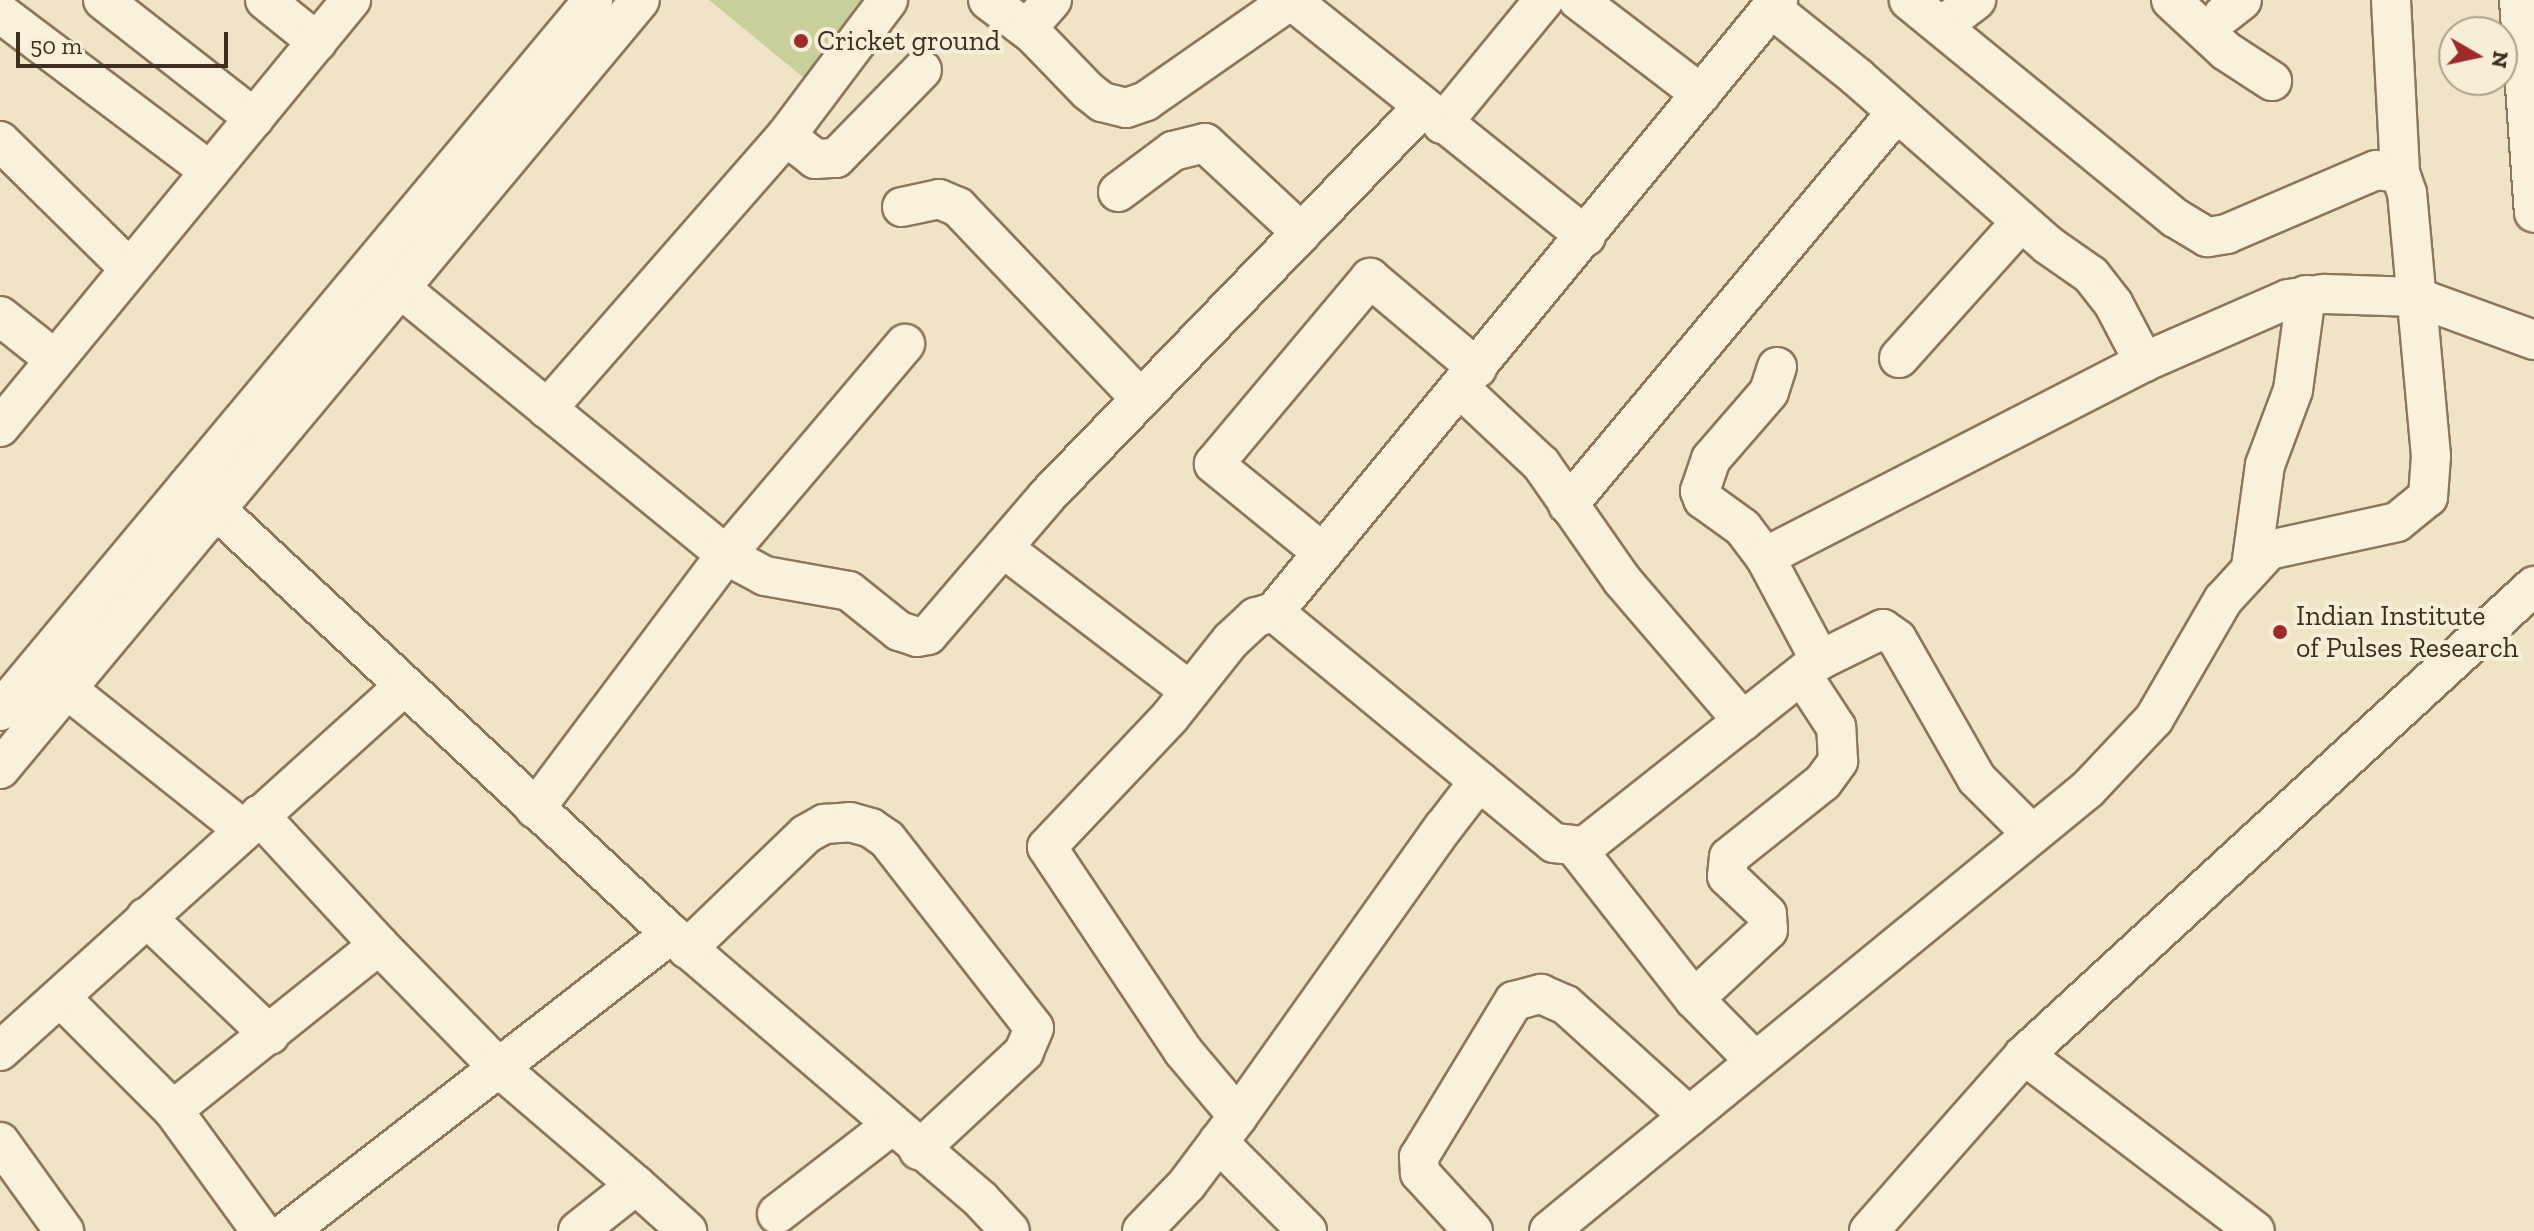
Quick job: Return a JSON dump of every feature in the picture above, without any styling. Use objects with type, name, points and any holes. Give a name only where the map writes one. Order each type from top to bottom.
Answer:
[{"type":"street","points":[[103,0],[254,118]]},
{"type":"street","points":[[265,0],[317,42]]},
{"type":"street","points":[[0,427],[53,358],[351,0]]},
{"type":"street","points":[[0,769],[68,690],[201,498],[593,0]]},
{"type":"street","points":[[0,711],[400,288],[640,0]]},
{"type":"street","points":[[547,409],[786,136],[888,0]]},
{"type":"street","points":[[988,0],[1033,34],[1102,102],[1126,108],[1146,101],[1301,3],[1432,116],[1586,236]]},
{"type":"street","points":[[1033,34],[1034,21],[1052,0]]},
{"type":"street","points":[[400,288],[726,555],[765,576],[849,591],[899,631],[917,637],[928,635],[1003,548],[1141,399],[1302,233],[1432,116],[1544,0]]},
{"type":"street","points":[[1578,0],[1701,94]]},
{"type":"street","points":[[1909,0],[2175,218],[2207,237],[2227,234],[2376,170],[2400,173]]},
{"type":"street","points":[[1942,26],[1976,0]]},
{"type":"street","points":[[2171,0],[2226,51],[2272,81]]},
{"type":"street","points":[[1549,1231],[2088,789],[2154,719],[2223,600],[2269,550],[2397,522],[2428,497],[2431,456],[2416,297],[2400,173],[2391,0]]},
{"type":"street","points":[[2519,0],[2531,113],[2534,212]]},
{"type":"street","points":[[1307,1231],[1228,1129],[1183,1051],[1047,847],[1190,691],[1231,640],[1256,617],[1274,612],[1774,4],[2021,222],[2104,289],[2144,362]]},
{"type":"street","points":[[0,13],[210,171]]},
{"type":"street","points":[[786,136],[815,159],[836,158],[922,70]]},
{"type":"street","points":[[1568,505],[1896,113]]},
{"type":"street","points":[[0,141],[129,268]]},
{"type":"street","points":[[1118,192],[1173,151],[1205,143],[1302,233]]},
{"type":"street","points":[[902,207],[939,199],[958,207],[1141,399]]},
{"type":"street","points":[[1899,358],[2021,222]]},
{"type":"street","points":[[1323,553],[1214,464],[1370,278],[1468,378],[1541,464],[1622,580],[1743,721]]},
{"type":"street","points":[[2251,567],[2265,465],[2293,390],[2306,295]]},
{"type":"street","points":[[1765,557],[2144,362],[2306,295],[2416,297],[2534,340]]},
{"type":"street","points":[[0,316],[53,358]]},
{"type":"street","points":[[535,809],[726,555],[905,344]]},
{"type":"street","points":[[1694,999],[1768,930],[1767,914],[1727,876],[1729,857],[1823,782],[1838,761],[1836,727],[1765,557],[1743,528],[1703,499],[1701,481],[1711,459],[1769,392],[1777,367]]},
{"type":"street","points":[[201,498],[679,942],[1010,1231]]},
{"type":"street","points":[[1003,548],[1190,691]]},
{"type":"street","points":[[1869,1231],[2024,1055],[2534,586]]},
{"type":"street","points":[[1274,612],[1554,843],[1576,848],[1594,841],[1811,668],[1871,631],[1891,632],[1977,779],[2032,834]]},
{"type":"street","points":[[0,1051],[403,687]]},
{"type":"street","points":[[68,690],[251,822],[379,945],[497,1066],[687,1231]]},
{"type":"street","points":[[1142,1231],[1228,1129],[1479,781]]},
{"type":"street","points":[[288,1231],[497,1066],[679,942],[806,834],[824,824],[850,822],[871,828],[887,839],[1034,1028],[1024,1052],[919,1150]]},
{"type":"street","points":[[1576,848],[1694,999],[1755,1061]]},
{"type":"street","points":[[146,917],[270,1035]]},
{"type":"street","points":[[173,1110],[379,945]]},
{"type":"street","points":[[1473,1231],[1420,1173],[1419,1157],[1514,1001],[1541,994],[1566,1005],[1689,1116]]},
{"type":"street","points":[[61,998],[173,1110],[261,1231]]},
{"type":"street","points":[[2024,1055],[2255,1231]]},
{"type":"street","points":[[777,1214],[891,1126]]},
{"type":"street","points":[[0,1142],[64,1231]]},
{"type":"street","points":[[578,1231],[636,1185]]},
{"type":"green space","name":"Cricket ground","points":[[709,0],[876,0],[809,82]]},
{"type":"place","name":"Cricket ground","points":[[801,41]]},
{"type":"place","name":"Indian Institute of Pulses Research","points":[[2280,632]]}]
